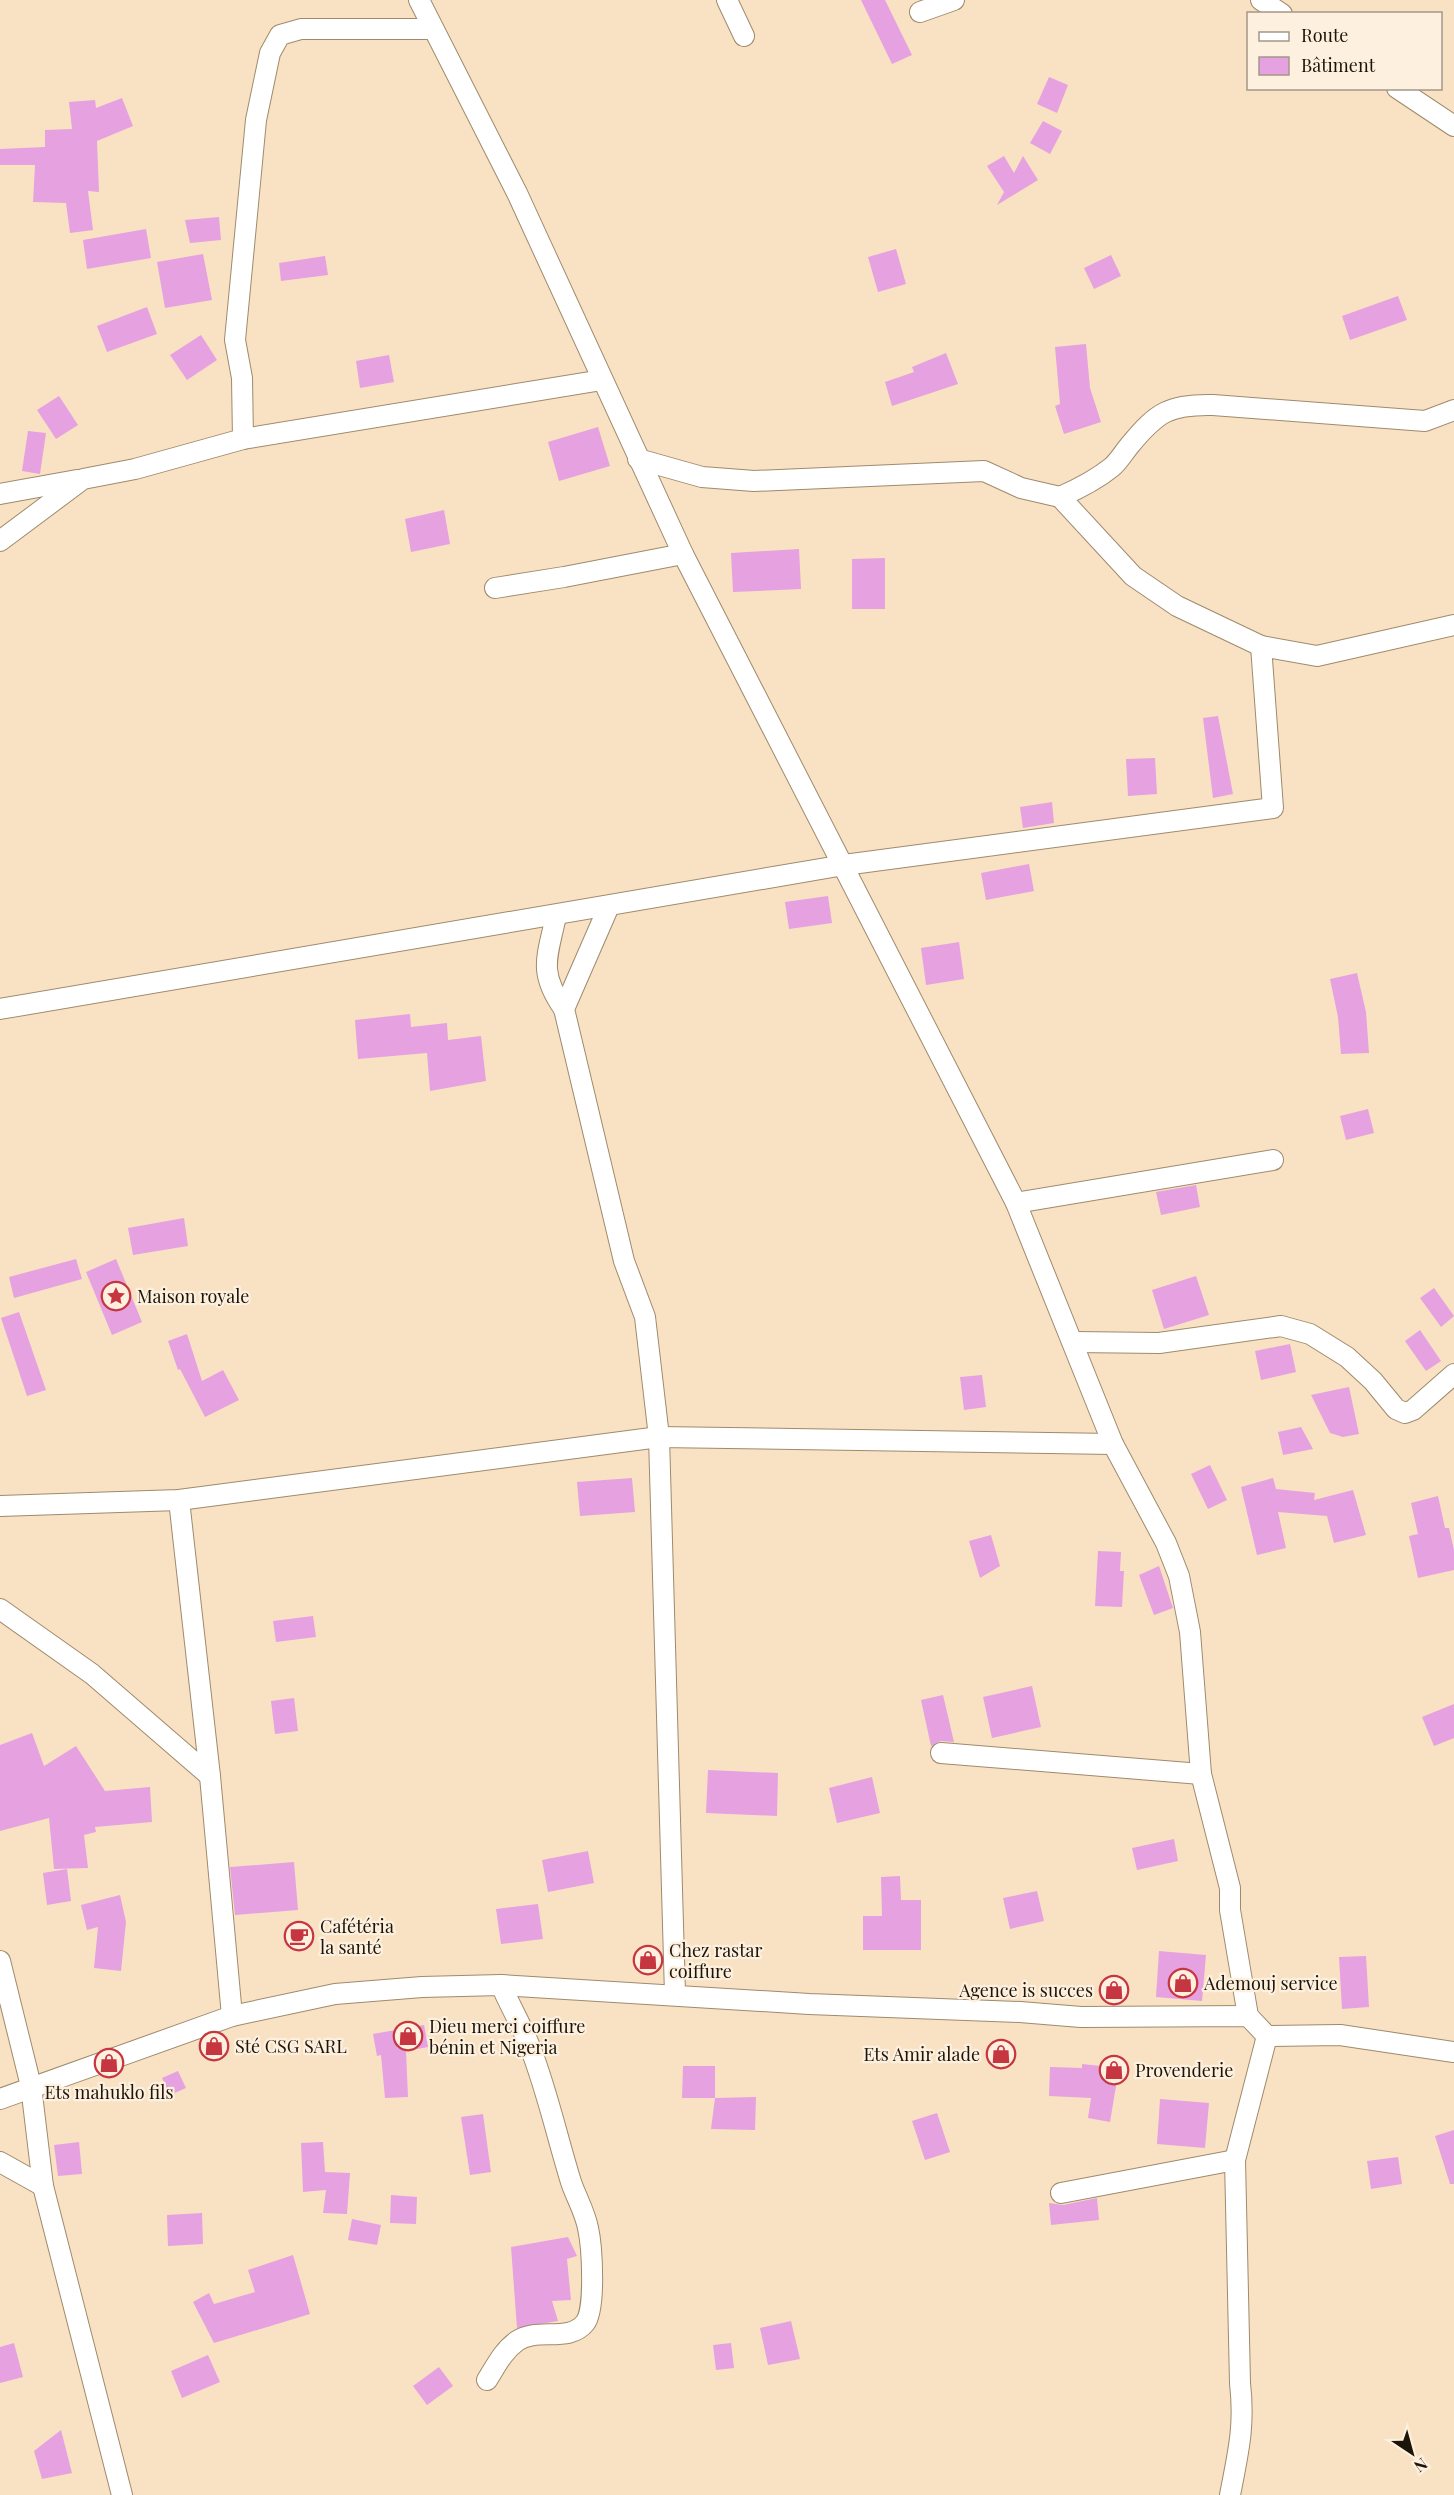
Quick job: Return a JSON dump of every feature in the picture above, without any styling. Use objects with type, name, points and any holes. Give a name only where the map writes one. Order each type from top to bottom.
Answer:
[{"type":"street","points":[[418,0],[517,193],[682,554],[1016,1203],[1074,1342],[1113,1444],[1166,1543],[1179,1576],[1190,1632],[1201,1774],[1230,1888],[1230,1910],[1248,2016],[1267,2036],[1340,2035],[1454,2052]]},
{"type":"street","points":[[727,0],[744,36]]},
{"type":"street","points":[[920,12],[954,0]]},
{"type":"street","points":[[1261,0],[1279,12]]},
{"type":"street","points":[[243,439],[242,378],[235,340],[256,120],[270,53],[280,35],[301,29],[431,29]]},
{"type":"street","points":[[1400,90],[1454,126]]},
{"type":"street","points":[[0,494],[135,469],[243,439],[602,380]]},
{"type":"street","points":[[1060,497],[1089,483],[1114,465],[1151,421],[1168,408],[1189,404],[1213,405],[1425,421],[1454,410]]},
{"type":"street","points":[[638,459],[702,477],[754,481],[984,471],[1021,488],[1060,497],[1133,576],[1177,606],[1261,646],[1317,656],[1454,625]]},
{"type":"street","points":[[0,541],[83,479]]},
{"type":"street","points":[[495,588],[682,554]]},
{"type":"street","points":[[0,1009],[844,866],[1273,808],[1261,646]]},
{"type":"street","points":[[564,1009],[609,906]]},
{"type":"street","points":[[556,916],[546,964],[551,990],[564,1009],[624,1261],[645,1317],[660,1437],[675,1994]]},
{"type":"street","points":[[1016,1203],[1273,1160]]},
{"type":"street","points":[[1074,1342],[1159,1343],[1281,1326],[1310,1335],[1347,1357],[1373,1381],[1395,1409],[1405,1413],[1413,1410],[1454,1374]]},
{"type":"street","points":[[0,1506],[179,1500],[660,1437],[1113,1444]]},
{"type":"street","points":[[179,1500],[210,1776],[232,2016]]},
{"type":"street","points":[[0,1609],[92,1674],[210,1776]]},
{"type":"street","points":[[940,1753],[1201,1774]]},
{"type":"street","points":[[0,1961],[31,2086],[43,2186],[123,2495]]},
{"type":"street","points":[[487,2380],[505,2351],[519,2339],[536,2333],[570,2333],[585,2323],[591,2309],[588,2229],[531,2048],[501,1985]]},
{"type":"street","points":[[0,2099],[232,2016],[335,1994],[422,1987],[501,1985],[809,2004],[1020,2012],[1081,2017],[1248,2016]]},
{"type":"street","points":[[1230,2495],[1240,2448],[1243,2415],[1238,2341],[1234,2160],[1267,2036]]},
{"type":"street","points":[[1061,2193],[1234,2160]]},
{"type":"street","points":[[0,2162],[43,2186]]},
{"type":"building","points":[[861,0],[885,0],[912,55],[892,64]]},
{"type":"building","points":[[1049,77],[1068,85],[1057,113],[1037,104]]},
{"type":"building","points":[[122,98],[133,126],[97,141],[99,192],[88,191],[93,230],[70,233],[66,203],[33,202],[35,165],[0,165],[0,149],[45,147],[45,130],[72,129],[69,102],[95,100],[96,108]]},
{"type":"building","points":[[1043,121],[1062,131],[1050,154],[1030,143]]},
{"type":"building","points":[[1004,156],[1014,173],[1023,156],[1038,180],[997,205],[1004,192],[987,166]]},
{"type":"building","points":[[219,217],[221,240],[190,243],[185,220]]},
{"type":"building","points":[[146,229],[151,258],[87,269],[83,240]]},
{"type":"building","points":[[896,249],[906,284],[878,292],[868,257]]},
{"type":"building","points":[[203,254],[212,300],[165,308],[157,262]]},
{"type":"building","points":[[1111,255],[1121,276],[1094,289],[1084,268]]},
{"type":"building","points":[[325,256],[328,275],[281,281],[279,263]]},
{"type":"building","points":[[1398,296],[1407,320],[1350,340],[1342,316]]},
{"type":"building","points":[[147,307],[157,334],[107,352],[97,326]]},
{"type":"building","points":[[201,335],[217,360],[187,380],[170,355]]},
{"type":"building","points":[[1086,344],[1090,388],[1101,422],[1064,434],[1055,406],[1060,404],[1055,347]]},
{"type":"building","points":[[946,353],[958,384],[892,406],[885,382],[914,372],[912,367]]},
{"type":"building","points":[[389,355],[394,382],[360,388],[356,361]]},
{"type":"building","points":[[59,396],[78,425],[56,439],[37,410]]},
{"type":"building","points":[[598,427],[610,466],[559,481],[548,442]]},
{"type":"building","points":[[28,431],[46,433],[40,474],[22,471]]},
{"type":"building","points":[[444,510],[450,544],[411,552],[405,519]]},
{"type":"building","points":[[799,549],[801,589],[733,592],[731,553]]},
{"type":"building","points":[[885,558],[885,609],[852,609],[852,559]]},
{"type":"building","points":[[1218,716],[1233,794],[1213,798],[1203,718]]},
{"type":"building","points":[[1155,758],[1157,794],[1128,796],[1126,759]]},
{"type":"building","points":[[1052,802],[1054,823],[1023,828],[1020,807]]},
{"type":"building","points":[[1029,864],[1034,891],[986,900],[981,873]]},
{"type":"building","points":[[828,896],[832,923],[789,929],[785,902]]},
{"type":"building","points":[[959,942],[964,979],[926,985],[921,948]]},
{"type":"building","points":[[1357,973],[1366,1012],[1369,1053],[1341,1054],[1338,1017],[1330,979]]},
{"type":"building","points":[[410,1014],[411,1027],[447,1023],[448,1040],[481,1036],[486,1081],[430,1091],[427,1053],[358,1059],[355,1020]]},
{"type":"building","points":[[1368,1109],[1374,1133],[1346,1140],[1340,1116]]},
{"type":"building","points":[[1196,1185],[1200,1207],[1161,1215],[1156,1192]]},
{"type":"building","points":[[184,1218],[188,1246],[133,1255],[128,1228]]},
{"type":"building","points":[[76,1259],[82,1279],[14,1298],[9,1277]]},
{"type":"building","points":[[116,1259],[142,1322],[112,1335],[86,1272]]},
{"type":"building","points":[[1196,1276],[1209,1315],[1164,1329],[1152,1290]]},
{"type":"building","points":[[1434,1288],[1454,1316],[1441,1327],[1420,1298]]},
{"type":"building","points":[[19,1312],[46,1390],[27,1396],[1,1318]]},
{"type":"building","points":[[1420,1330],[1441,1361],[1426,1371],[1405,1341]]},
{"type":"building","points":[[187,1334],[202,1381],[223,1370],[239,1400],[205,1417],[180,1369],[178,1370],[168,1341]]},
{"type":"building","points":[[1290,1344],[1296,1372],[1261,1380],[1255,1351]]},
{"type":"building","points":[[982,1375],[986,1407],[964,1410],[960,1377]]},
{"type":"building","points":[[1349,1387],[1359,1434],[1343,1437],[1330,1433],[1311,1395]]},
{"type":"building","points":[[1301,1427],[1313,1449],[1283,1455],[1278,1432]]},
{"type":"building","points":[[1210,1465],[1227,1500],[1208,1509],[1191,1474]]},
{"type":"building","points":[[632,1478],[635,1512],[580,1516],[577,1482]]},
{"type":"building","points":[[1273,1478],[1276,1489],[1315,1493],[1314,1500],[1353,1490],[1366,1535],[1334,1543],[1327,1516],[1278,1512],[1286,1548],[1257,1555],[1241,1487]]},
{"type":"building","points":[[1438,1496],[1445,1528],[1449,1528],[1454,1550],[1454,1570],[1418,1578],[1409,1536],[1418,1534],[1411,1503]]},
{"type":"building","points":[[991,1535],[1000,1566],[980,1578],[969,1541]]},
{"type":"building","points":[[1098,1551],[1121,1552],[1120,1571],[1124,1571],[1122,1607],[1095,1606]]},
{"type":"building","points":[[1159,1566],[1173,1608],[1154,1615],[1139,1575]]},
{"type":"building","points":[[313,1616],[316,1637],[276,1642],[273,1621]]},
{"type":"building","points":[[1032,1686],[1041,1727],[992,1738],[983,1697]]},
{"type":"building","points":[[943,1695],[954,1742],[941,1741],[931,1746],[921,1700]]},
{"type":"building","points":[[294,1698],[298,1731],[275,1734],[271,1701]]},
{"type":"building","points":[[1454,1704],[1454,1738],[1434,1746],[1422,1717]]},
{"type":"building","points":[[32,1733],[44,1766],[76,1746],[105,1791],[150,1787],[152,1822],[95,1827],[96,1832],[84,1835],[88,1868],[54,1869],[49,1818],[0,1831],[0,1745]]},
{"type":"building","points":[[708,1770],[778,1773],[777,1816],[706,1813]]},
{"type":"building","points":[[872,1777],[880,1813],[837,1823],[829,1788]]},
{"type":"building","points":[[1174,1839],[1178,1861],[1137,1870],[1132,1848]]},
{"type":"building","points":[[588,1851],[594,1883],[548,1892],[542,1860]]},
{"type":"building","points":[[294,1862],[298,1910],[235,1915],[230,1867]]},
{"type":"building","points":[[67,1869],[71,1901],[47,1905],[43,1873]]},
{"type":"building","points":[[900,1876],[901,1900],[921,1900],[921,1950],[863,1950],[863,1916],[882,1916],[881,1877]]},
{"type":"building","points":[[1037,1891],[1044,1921],[1010,1929],[1003,1898]]},
{"type":"building","points":[[120,1895],[126,1922],[121,1971],[94,1968],[98,1927],[87,1930],[81,1905]]},
{"type":"building","points":[[538,1904],[543,1939],[501,1944],[496,1909]]},
{"type":"building","points":[[1159,1951],[1206,1955],[1202,2001],[1156,1997]]},
{"type":"building","points":[[1366,1956],[1369,2007],[1342,2009],[1339,1957]]},
{"type":"building","points":[[424,2025],[428,2047],[406,2051],[408,2097],[385,2098],[381,2055],[377,2056],[373,2034]]},
{"type":"building","points":[[1082,2064],[1119,2068],[1110,2122],[1088,2118],[1091,2098],[1049,2096],[1050,2067],[1082,2068]]},
{"type":"building","points":[[683,2066],[715,2066],[715,2098],[682,2098]]},
{"type":"building","points":[[178,2071],[186,2088],[170,2095],[162,2078]]},
{"type":"building","points":[[756,2097],[755,2130],[711,2129],[715,2098]]},
{"type":"building","points":[[1160,2099],[1209,2103],[1205,2148],[1157,2144]]},
{"type":"building","points":[[937,2113],[950,2152],[925,2160],[912,2121]]},
{"type":"building","points":[[483,2114],[491,2172],[470,2175],[461,2117]]},
{"type":"building","points":[[1454,2130],[1454,2184],[1450,2184],[1435,2136]]},
{"type":"building","points":[[79,2142],[82,2174],[58,2176],[54,2145]]},
{"type":"building","points":[[323,2142],[325,2172],[350,2173],[347,2214],[323,2213],[326,2190],[303,2192],[301,2143]]},
{"type":"building","points":[[1398,2157],[1402,2184],[1371,2189],[1367,2161]]},
{"type":"building","points":[[391,2195],[417,2197],[416,2224],[390,2223]]},
{"type":"building","points":[[1097,2198],[1099,2220],[1051,2225],[1049,2203],[1063,2205]]},
{"type":"building","points":[[202,2213],[203,2244],[168,2246],[167,2215]]},
{"type":"building","points":[[352,2219],[381,2225],[377,2245],[348,2240]]},
{"type":"building","points":[[568,2237],[577,2256],[567,2259],[571,2300],[552,2301],[558,2321],[517,2328],[511,2247]]},
{"type":"building","points":[[293,2255],[310,2314],[214,2343],[193,2302],[209,2293],[214,2304],[255,2292],[248,2270]]},
{"type":"building","points":[[791,2321],[800,2359],[768,2365],[760,2328]]},
{"type":"building","points":[[14,2343],[23,2377],[0,2383],[0,2347]]},
{"type":"building","points":[[731,2343],[734,2368],[716,2370],[713,2345]]},
{"type":"building","points":[[208,2355],[220,2382],[182,2398],[171,2371]]},
{"type":"building","points":[[439,2367],[453,2386],[427,2405],[413,2386]]},
{"type":"building","points":[[61,2430],[72,2473],[42,2479],[34,2451]]},
{"type":"place","name":"Maison royale","points":[[116,1296]]},
{"type":"place","name":"Cafétéria la santé","points":[[299,1936]]},
{"type":"place","name":"Chez rastar coiffure","points":[[648,1960]]},
{"type":"place","name":"Ademouj service","points":[[1183,1983]]},
{"type":"place","name":"Agence is succes","points":[[1114,1990]]},
{"type":"place","name":"Dieu merci coiffure bénin et Nigeria","points":[[408,2036]]},
{"type":"place","name":"Sté CSG SARL","points":[[214,2046]]},
{"type":"place","name":"Ets Amir alade","points":[[1001,2054]]},
{"type":"place","name":"Ets mahuklo fils","points":[[109,2063]]},
{"type":"place","name":"Provenderie","points":[[1114,2070]]}]
